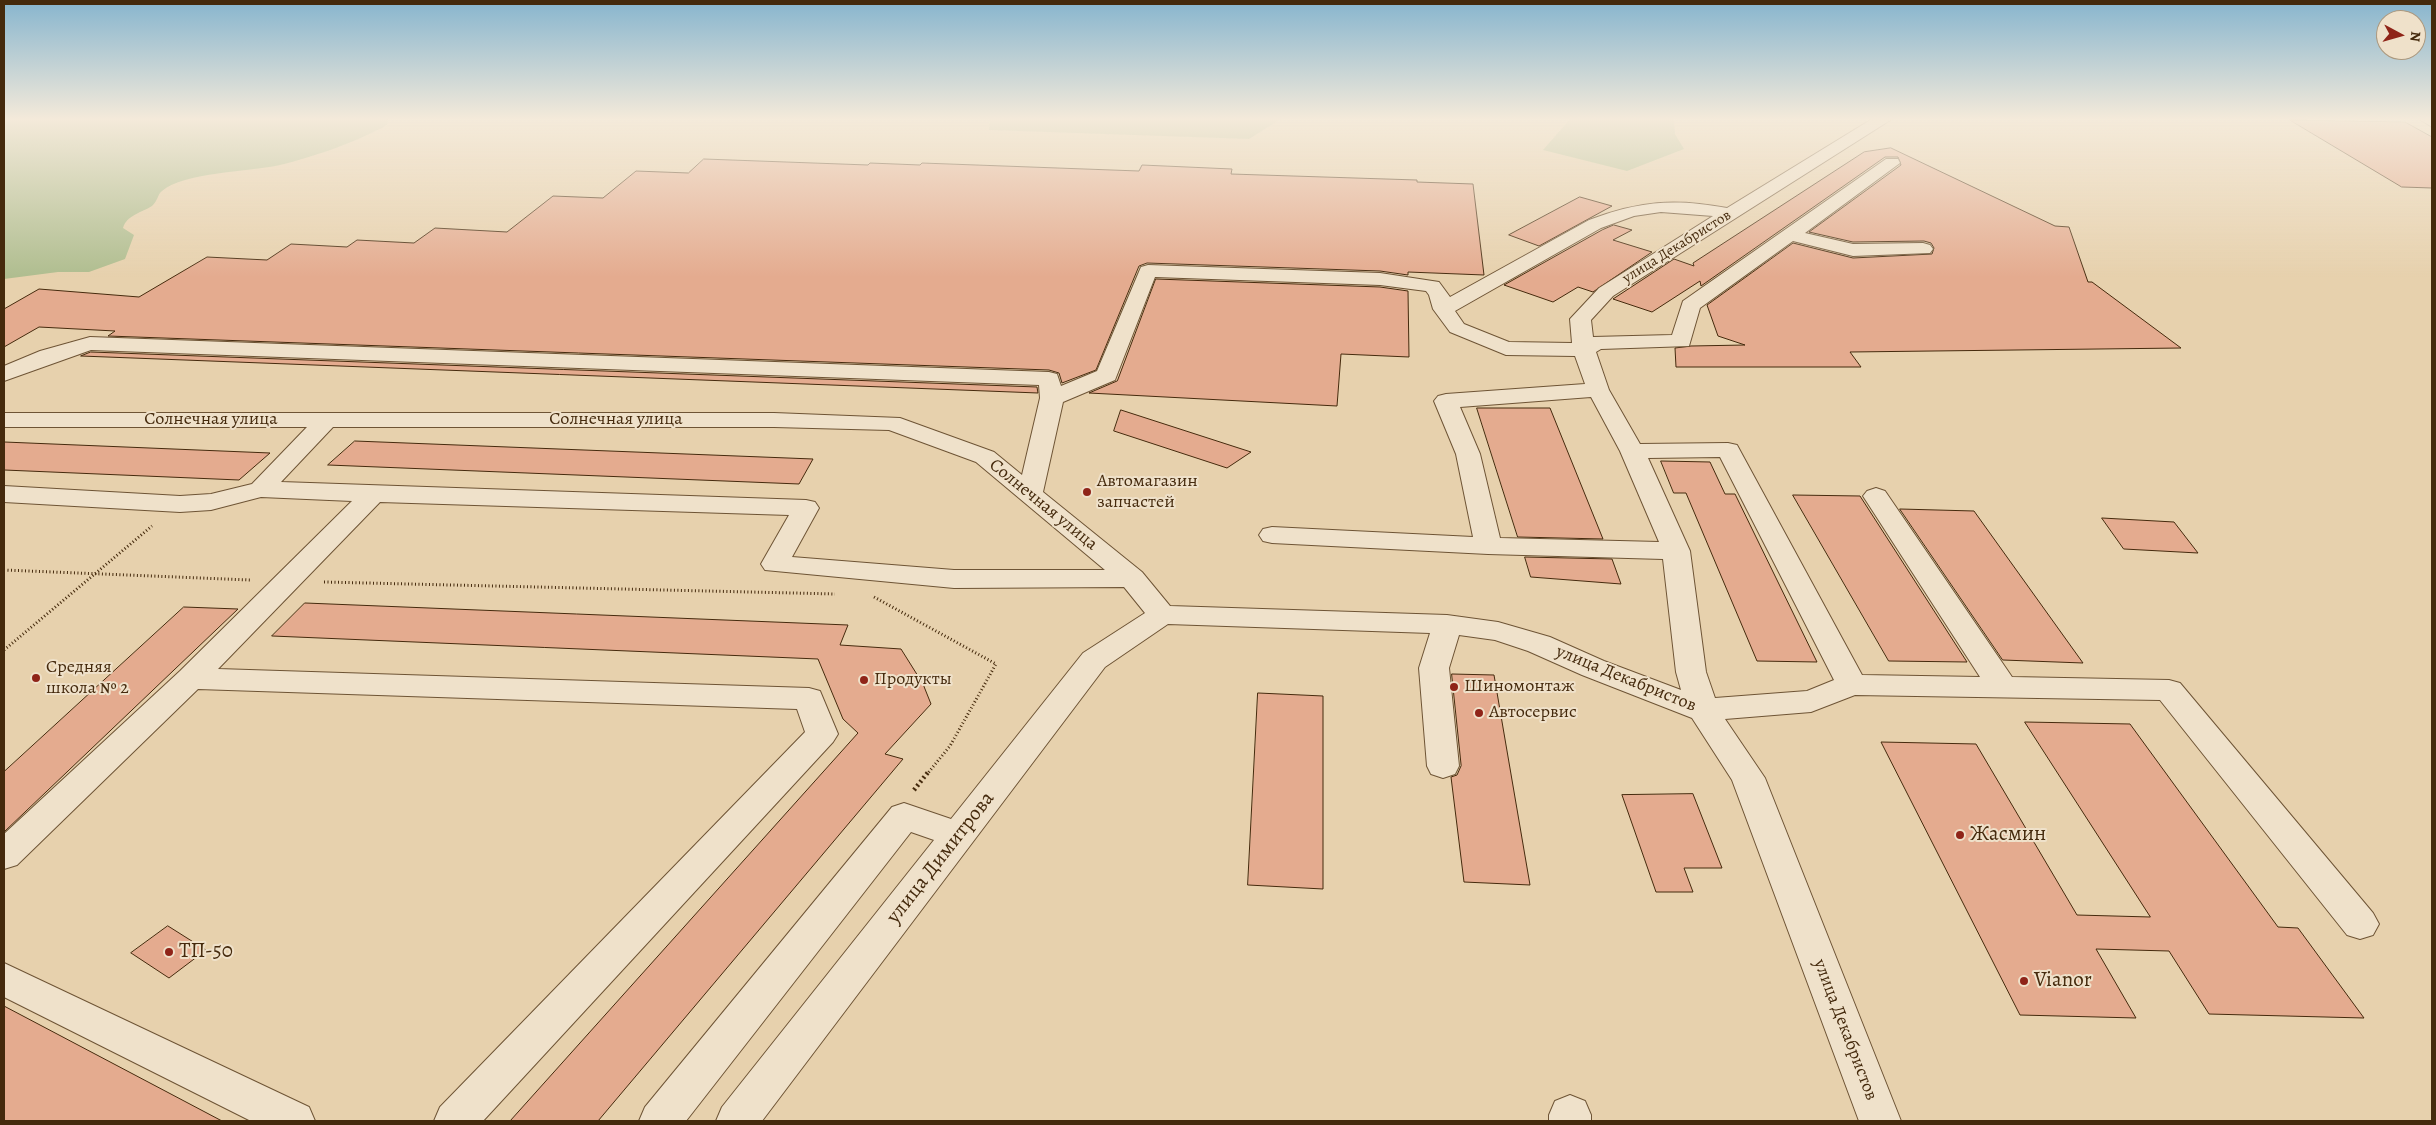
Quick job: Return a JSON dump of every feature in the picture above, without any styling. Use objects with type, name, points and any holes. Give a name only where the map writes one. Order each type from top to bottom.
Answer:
[{"type":"street","name":"улица Декабристов","points":[[1584,350],[1580,319],[1606,292],[1799,172]]},
{"type":"street","points":[[1052,398],[1108,376],[1148,271],[1380,278],[1432,286],[1438,293],[1443,308],[1457,328],[1506,348],[1584,350],[1596,343],[1681,341],[1690,305],[1880,172]]},
{"type":"street","points":[[1443,308],[1595,224],[1616,215],[1637,209],[1664,206],[1701,208],[1730,214]]},
{"type":"street","points":[[1789,235],[1853,250],[1924,249]]},
{"type":"street","points":[[4,374],[48,356],[90,343],[1049,379],[1052,398],[1030,494]]},
{"type":"street","points":[[1584,350],[1598,390],[1632,451],[1676,551],[1691,672],[1703,710],[1811,701],[1852,685],[2169,690],[2360,924]]},
{"type":"street","points":[[1488,546],[1468,454],[1446,401],[1598,390]]},
{"type":"street","name":"Солнечная улица","points":[[4,420],[774,420],[892,423],[985,458],[1132,578],[1162,615]]},
{"type":"street","points":[[261,489],[327,420]]},
{"type":"street","points":[[1632,451],[1728,450],[1852,685]]},
{"type":"street","points":[[4,494],[180,504],[211,502],[261,489],[806,508],[775,564],[954,579],[1132,578]]},
{"type":"street","points":[[4,855],[192,678],[373,494]]},
{"type":"street","points":[[1876,496],[2003,688]]},
{"type":"street","points":[[1272,535],[1488,546],[1676,551]]},
{"type":"street","name":"улица Декабристов","points":[[1162,615],[1447,624],[1498,631],[1539,644],[1593,668],[1703,710],[1748,778],[1880,1121]]},
{"type":"street","name":"улица Димитрова","points":[[737,1121],[1094,660],[1162,615]]},
{"type":"street","points":[[1443,766],[1434,668],[1447,624]]},
{"type":"street","points":[[192,678],[809,699],[822,734],[455,1121]]},
{"type":"street","points":[[660,1121],[904,816],[960,835]]},
{"type":"street","points":[[4,979],[294,1121]]},
{"type":"path","points":[[4,650],[180,504]]},
{"type":"green space","points":[[4,172],[230,172],[185,180],[162,191],[152,206],[131,217],[125,224],[123,228],[134,235],[125,259],[89,272],[58,272],[4,279]]},
{"type":"building","points":[[635,172],[1232,172],[1231,174],[1417,180],[1417,182],[1473,184],[1484,275],[1408,272],[1408,275],[1380,271],[1147,263],[1139,266],[1096,370],[1062,383],[1059,373],[1049,370],[108,336],[115,331],[39,327],[4,347],[4,309],[39,289],[139,297],[207,257],[267,260],[291,244],[347,247],[357,240],[414,243],[435,228],[507,232],[553,196],[603,198]]},
{"type":"building","points":[[1834,172],[1864,172],[1701,286],[1700,281],[1652,312],[1613,299],[1674,259],[1694,266],[1693,263]]},
{"type":"building","points":[[1892,172],[1940,172],[2055,226],[2069,227],[2088,282],[2092,282],[2181,348],[1850,352],[1861,367],[1676,367],[1675,348],[1745,345],[1718,336],[1707,305],[1793,243],[1853,258],[1932,254],[1934,248],[1931,243],[1924,241],[1853,242],[1809,232]]},
{"type":"building","points":[[2376,172],[2432,172],[2432,188],[2402,187]]},
{"type":"building","points":[[1580,197],[1612,206],[1539,246],[1509,235]]},
{"type":"building","points":[[1614,225],[1632,230],[1613,240],[1652,252],[1593,292],[1578,287],[1553,302],[1504,285],[1602,230]]},
{"type":"building","points":[[1156,279],[1380,287],[1408,291],[1409,357],[1341,354],[1337,406],[1089,393],[1117,381]]},
{"type":"building","points":[[91,352],[1037,387],[1038,393],[81,356]]},
{"type":"building","points":[[1477,408],[1550,408],[1603,539],[1518,537]]},
{"type":"building","points":[[1121,410],[1251,452],[1227,468],[1114,431]]},
{"type":"building","points":[[355,441],[813,459],[799,484],[328,465]]},
{"type":"building","points":[[4,442],[270,453],[239,480],[4,470]]},
{"type":"building","points":[[1661,461],[1710,462],[1725,494],[1735,494],[1817,662],[1757,661],[1686,493],[1674,493]]},
{"type":"building","points":[[1793,495],[1860,496],[1967,662],[1889,661]]},
{"type":"building","points":[[1900,509],[1974,511],[2083,663],[2003,660]]},
{"type":"building","points":[[2102,518],[2174,522],[2198,553],[2124,549]]},
{"type":"building","points":[[1525,557],[1612,559],[1621,584],[1531,577]]},
{"type":"building","points":[[305,603],[848,625],[840,645],[901,649],[923,684],[931,704],[885,754],[903,759],[598,1121],[510,1121],[858,733],[843,719],[818,659],[272,636]]},
{"type":"building","points":[[184,607],[238,609],[4,832],[4,772]]},
{"type":"building","points":[[1452,674],[1494,675],[1530,885],[1464,882],[1451,777],[1457,775],[1461,766]]},
{"type":"building","points":[[1258,693],[1323,696],[1323,889],[1248,885]]},
{"type":"building","points":[[2025,722],[2130,724],[2278,927],[2298,928],[2364,1018],[2209,1014],[2169,951],[2096,949],[2136,1018],[2020,1015],[1881,742],[1976,744],[2077,915],[2150,917]]},
{"type":"building","points":[[1693,794],[1722,868],[1684,868],[1693,892],[1656,892],[1622,795]]},
{"type":"building","name":"ТП-50","points":[[168,926],[206,950],[169,978],[131,953]]},
{"type":"building","points":[[4,1006],[150,1083],[222,1121],[4,1121]]},
{"type":"place","name":"Автомагазин запчастей","points":[[1087,492]]},
{"type":"place","name":"Средняя школа № 2","points":[[36,678]]},
{"type":"place","name":"Продукты","points":[[864,680]]},
{"type":"place","name":"Шиномонтаж","points":[[1454,687]]},
{"type":"place","name":"Автосервис","points":[[1479,713]]},
{"type":"place","name":"Жасмин","points":[[1960,835]]},
{"type":"place","name":"ТП-50","points":[[169,952]]},
{"type":"place","name":"Vianor","points":[[2024,981]]}]
